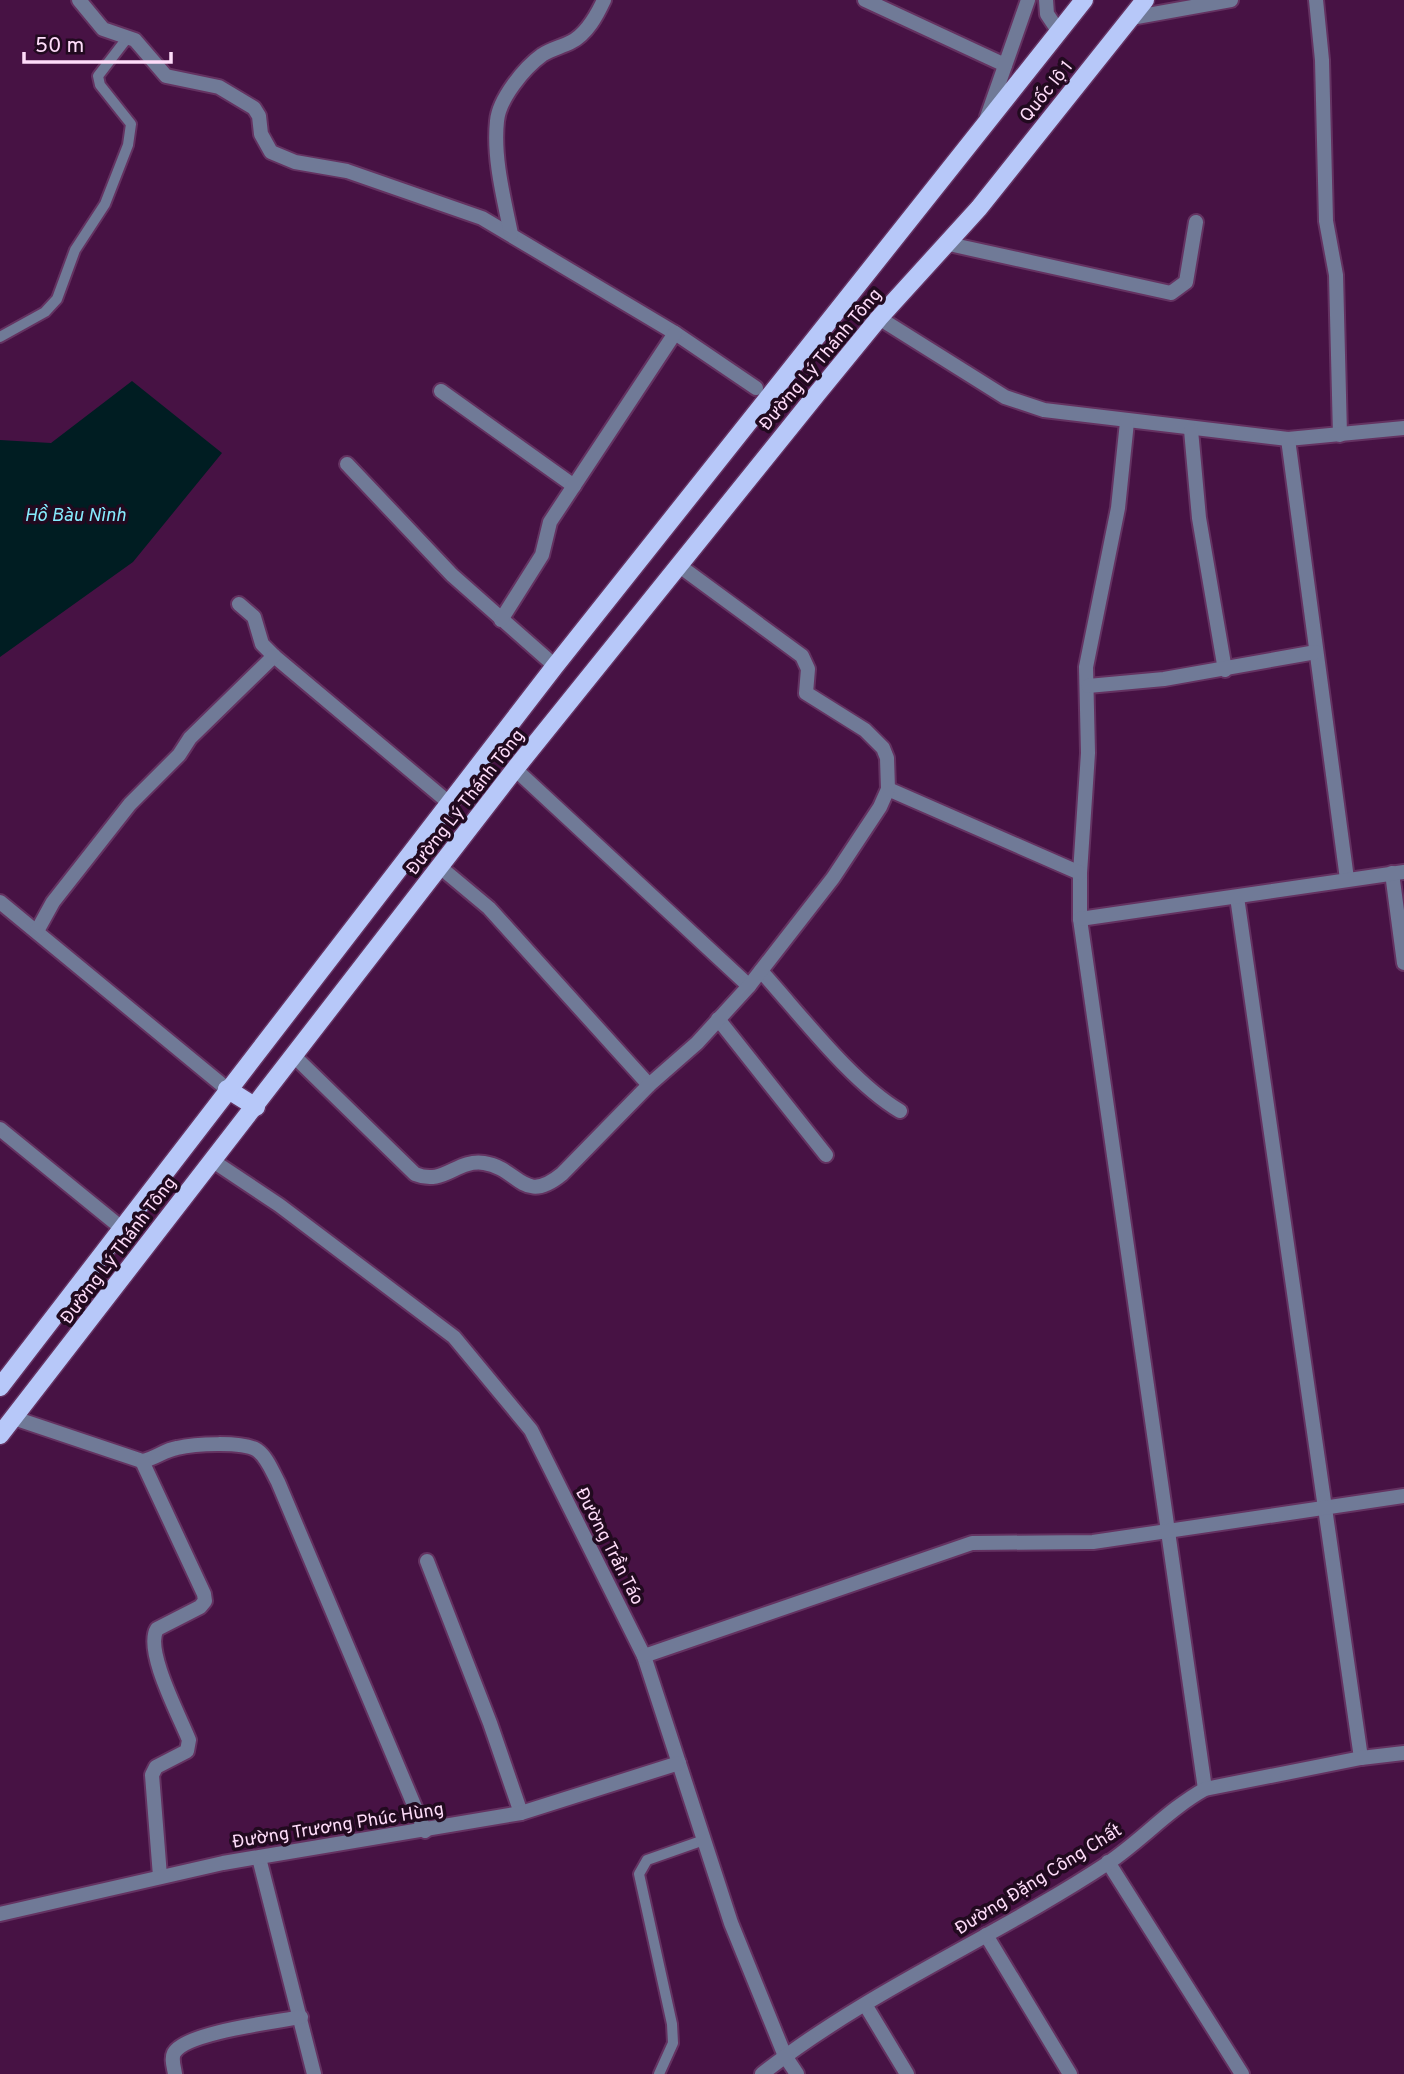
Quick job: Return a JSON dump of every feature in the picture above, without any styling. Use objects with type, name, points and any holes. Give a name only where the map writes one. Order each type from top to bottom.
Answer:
[{"type":"main road","name":"Quốc lộ 1","points":[[943,176],[1084,0]]},
{"type":"main road","name":"Quốc lộ 1","points":[[979,208],[1145,0]]},
{"type":"main road","name":"Đường Lý Thánh Tông","points":[[0,1388],[124,1230],[228,1089],[449,802],[943,176]]},
{"type":"main road","name":"Đường Lý Thánh Tông","points":[[0,1435],[515,769],[681,567],[879,318],[979,208]]},
{"type":"main road","points":[[228,1089],[256,1107]]},
{"type":"street","points":[[79,0],[96,24],[135,40],[166,76],[219,87],[254,108],[259,116],[261,134],[271,152],[295,162],[347,172],[392,186],[482,218],[675,333],[756,387]]},
{"type":"street","points":[[511,234],[502,189],[498,143],[497,121],[501,108],[527,68],[549,50],[574,41],[593,20],[604,0]]},
{"type":"street","points":[[865,0],[1005,65]]},
{"type":"street","points":[[984,125],[1028,0]]},
{"type":"street","points":[[1046,0],[1047,15],[1059,32]]},
{"type":"street","points":[[1131,18],[1231,0]]},
{"type":"street","points":[[1316,0],[1322,60],[1326,221],[1336,275],[1340,435]]},
{"type":"street","points":[[948,244],[1171,293],[1186,282],[1196,222]]},
{"type":"street","points":[[879,318],[1005,397],[1044,410],[1191,430],[1287,439],[1404,428]]},
{"type":"street","points":[[501,620],[542,555],[550,522],[675,333]]},
{"type":"street","points":[[441,391],[574,486]]},
{"type":"street","points":[[1127,422],[1118,508],[1087,656],[1088,753],[1080,873],[1080,919],[1205,1789]]},
{"type":"street","points":[[1191,430],[1199,518],[1225,670]]},
{"type":"street","points":[[1287,439],[1347,879]]},
{"type":"street","points":[[347,464],[452,575],[555,666]]},
{"type":"street","points":[[294,1056],[400,1163],[415,1174],[436,1178],[471,1163],[486,1163],[528,1187],[537,1188],[548,1185],[562,1174],[649,1085],[697,1043],[761,971],[833,878],[888,789],[887,758],[883,748],[865,730],[806,693],[808,669],[802,656],[681,567]]},
{"type":"street","points":[[239,604],[254,617],[262,644],[274,656],[449,802]]},
{"type":"street","points":[[1088,686],[1225,670],[1316,652]]},
{"type":"street","points":[[37,931],[53,902],[123,813],[174,760],[190,738],[274,656]]},
{"type":"street","points":[[515,769],[749,986]]},
{"type":"street","points":[[888,789],[1080,873]]},
{"type":"street","points":[[440,867],[497,916],[649,1085]]},
{"type":"street","points":[[1080,919],[1398,872],[1404,963]]},
{"type":"street","points":[[1237,897],[1361,1758]]},
{"type":"street","points":[[0,902],[228,1089]]},
{"type":"street","points":[[761,971],[847,1064],[884,1101],[900,1111]]},
{"type":"street","points":[[718,1019],[826,1155]]},
{"type":"street","points":[[0,1129],[124,1230]]},
{"type":"street","name":"Đường Trần Táo","points":[[213,1161],[279,1205],[454,1337],[531,1430],[644,1656],[731,1923],[785,2056],[797,2074]]},
{"type":"street","points":[[14,1418],[142,1461],[154,1459],[174,1448],[246,1445],[259,1451],[268,1462],[425,1831]]},
{"type":"street","points":[[142,1461],[205,1601],[200,1607],[157,1629],[153,1636],[156,1659],[190,1740],[187,1751],[156,1767],[152,1775],[160,1876]]},
{"type":"street","points":[[644,1656],[972,1543],[1093,1542],[1404,1496]]},
{"type":"street","points":[[427,1561],[490,1723],[521,1813]]},
{"type":"street","name":"Đường Đặng Công Chất","points":[[762,2074],[785,2056],[866,2006],[1108,1863],[1187,1799],[1205,1789],[1361,1758],[1404,1753]]},
{"type":"street","name":"Đường Trương Phúc Hùng","points":[[0,1914],[160,1876],[521,1813],[679,1763]]},
{"type":"street","points":[[259,1858],[314,2074]]},
{"type":"street","points":[[1108,1863],[1242,2074]]},
{"type":"street","points":[[986,1935],[1070,2074]]},
{"type":"street","points":[[866,2006],[907,2074]]},
{"type":"street","points":[[175,2074],[172,2059],[175,2052],[190,2040],[301,2017]]},
{"type":"lane","points":[[0,337],[52,305],[63,286],[75,250],[105,204],[132,131],[128,118],[100,85],[98,76],[128,37]]},
{"type":"lane","points":[[659,2074],[673,2043],[672,2024],[639,1874],[647,1860],[704,1840]]},
{"type":"water","name":"Hồ Bàu Nình","points":[[132,381],[222,453],[133,562],[0,657],[0,440],[51,443]]}]
